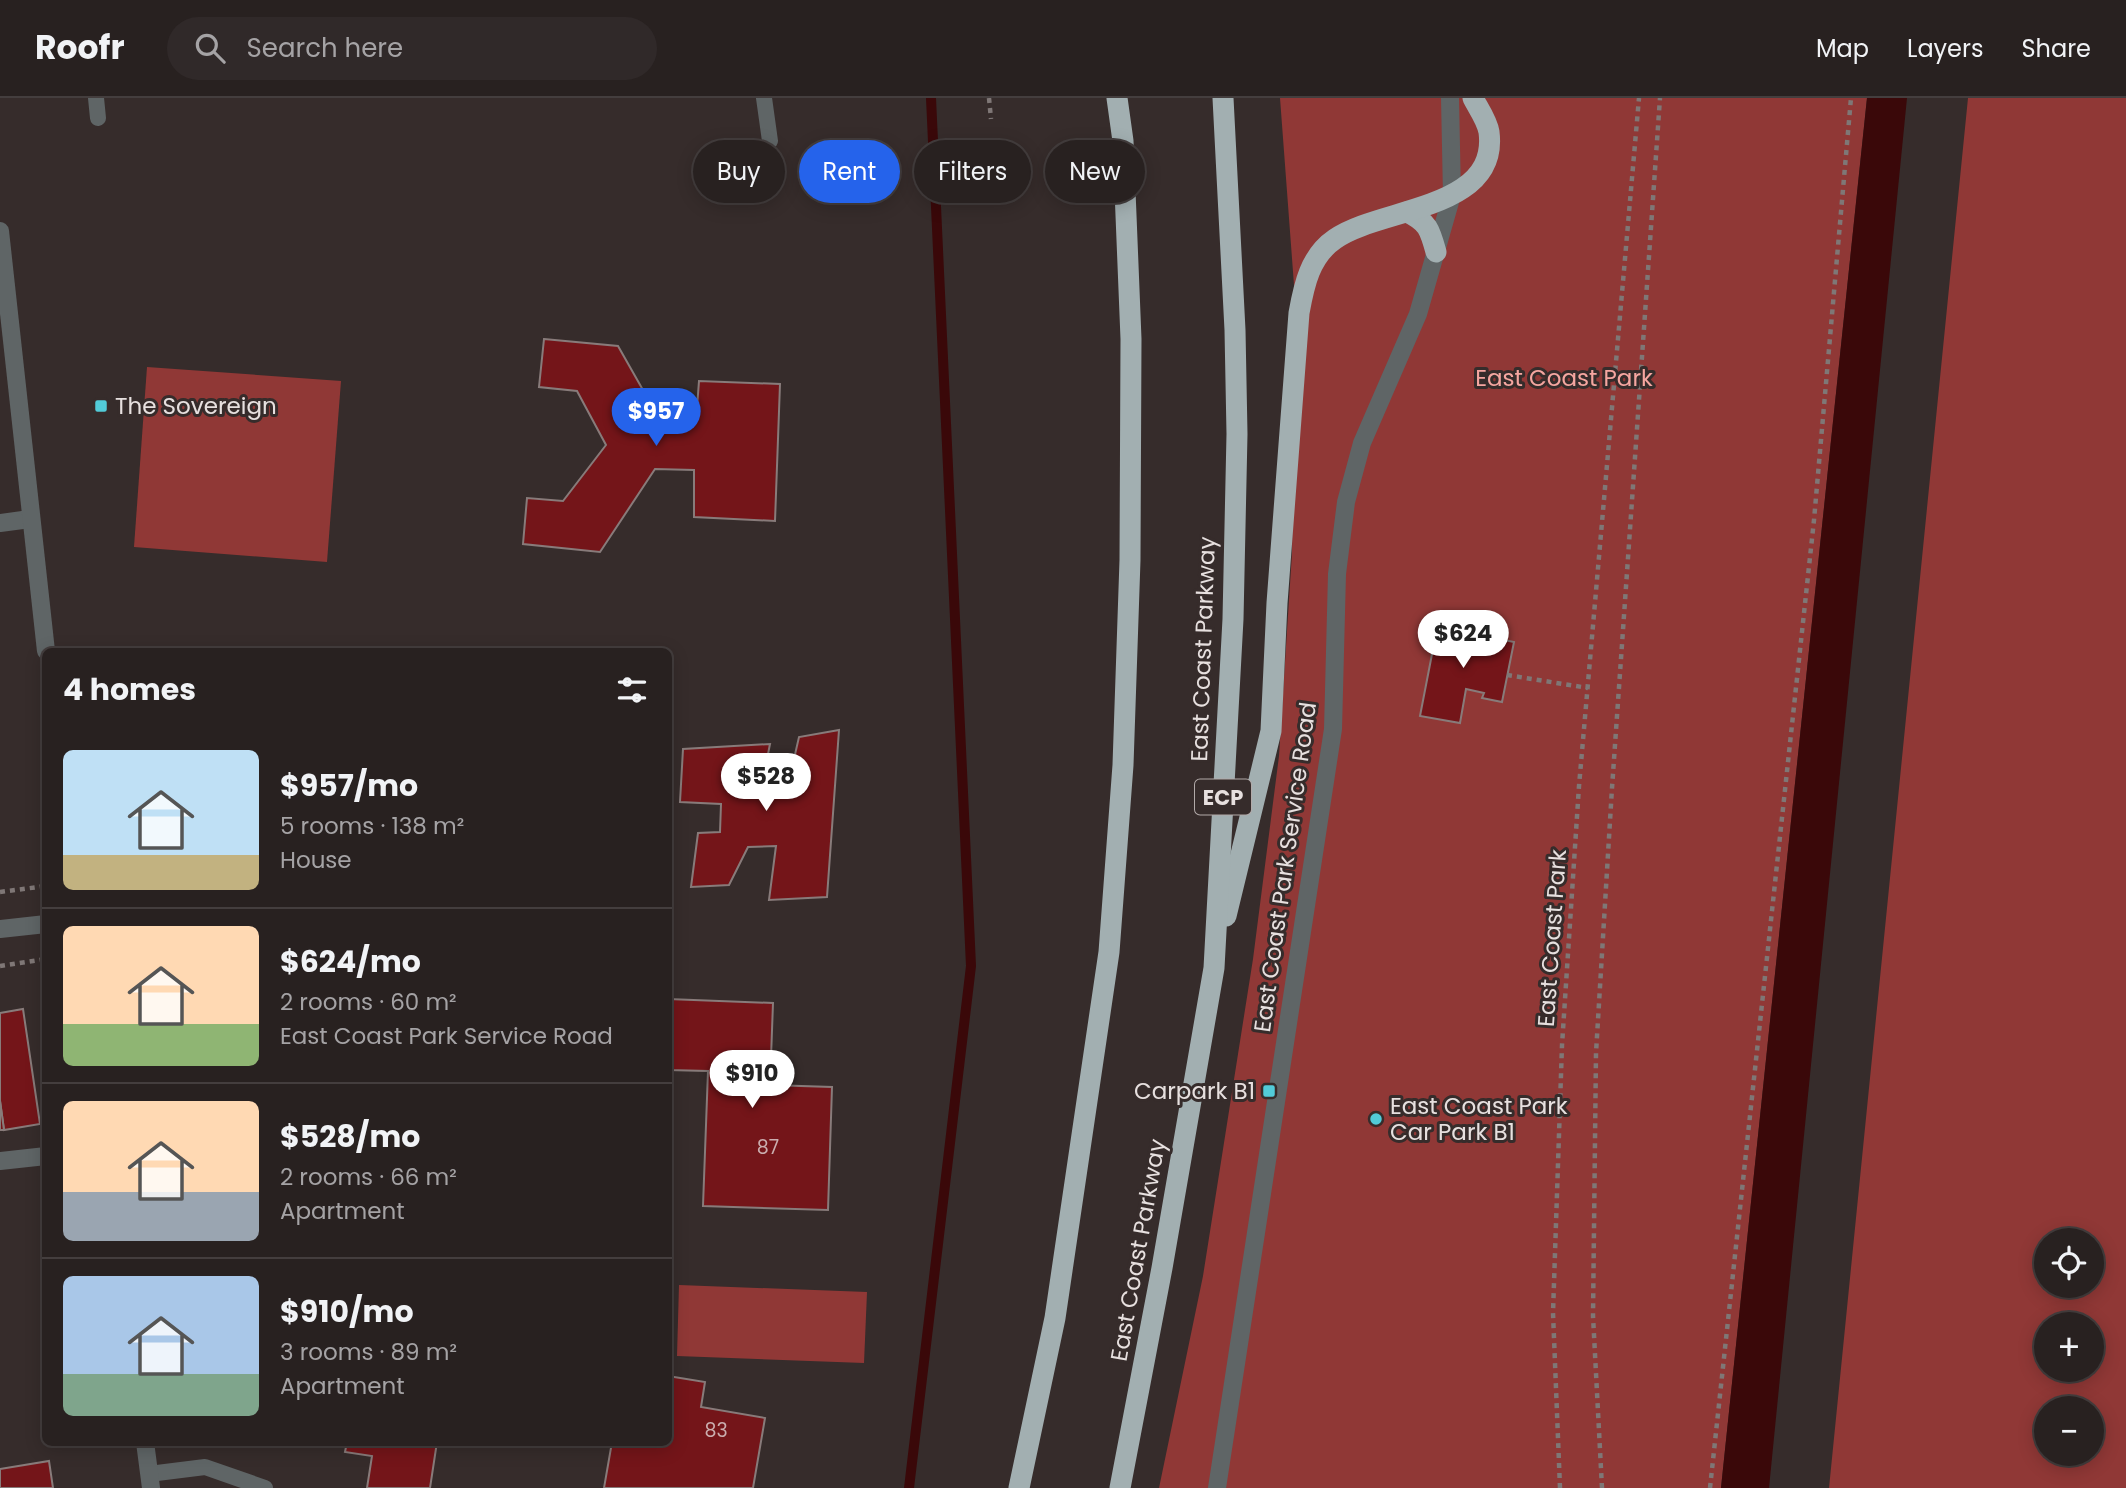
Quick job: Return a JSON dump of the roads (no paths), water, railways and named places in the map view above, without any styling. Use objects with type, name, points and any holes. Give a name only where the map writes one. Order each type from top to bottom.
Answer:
[{"type":"highway","points":[[1019,1488],[1055,1318],[1109,952],[1123,765],[1130,560],[1131,339],[1123,141],[1117,98]]},
{"type":"highway","name":"East Coast Parkway","points":[[1120,1488],[1162,1268],[1214,968],[1233,619],[1237,434],[1235,330],[1223,98]]},
{"type":"highway","points":[[1214,968],[1271,731],[1277,603],[1298,327],[1305,282],[1317,257],[1334,239],[1356,227],[1452,195],[1477,177],[1488,149],[1489,132],[1473,98]]},
{"type":"highway","points":[[1407,212],[1430,230],[1436,251]]},
{"type":"street","name":"East Coast Park Service Road","points":[[1217,1488],[1333,729],[1337,574],[1346,502],[1362,443],[1418,314],[1452,195],[1450,98]]},
{"type":"street","points":[[0,231],[46,648]]},
{"type":"street","points":[[0,523],[30,520]]},
{"type":"street","points":[[0,929],[42,924]]},
{"type":"street","points":[[0,1161],[42,1156]]},
{"type":"street","points":[[146,1446],[150,1481]]},
{"type":"lane","points":[[96,98],[98,118]]},
{"type":"lane","points":[[764,98],[770,140]]},
{"type":"lane","points":[[150,1481],[205,1467],[265,1488]]},
{"type":"waterway","points":[[909,1488],[971,966],[931,98]]},
{"type":"place","name":"The Sovereign","points":[[101,406]]},
{"type":"place","name":"Carpark B1","points":[[1269,1091]]},
{"type":"place","name":"East Coast Park Car Park B1","points":[[1376,1119]]},
{"type":"park label","name":"East Coast Park","points":[[1564,378]]}]
